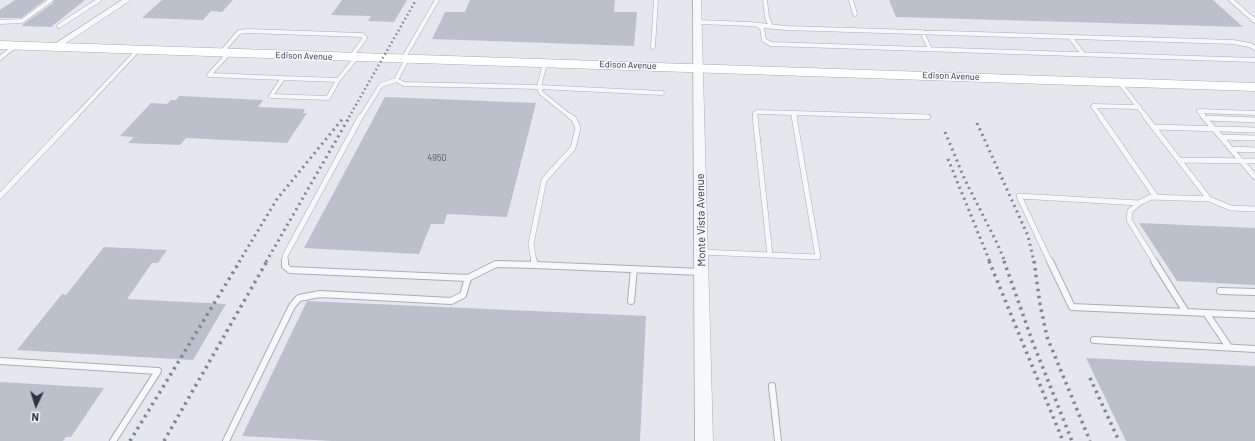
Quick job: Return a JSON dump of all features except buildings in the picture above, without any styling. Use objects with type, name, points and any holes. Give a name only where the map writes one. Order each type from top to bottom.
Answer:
[{"type":"main road","name":"Edison Avenue","points":[[0,45],[354,58],[699,67],[1255,87]]},
{"type":"street","points":[[54,47],[127,0]]},
{"type":"street","name":"Monte Vista Avenue","points":[[697,0],[704,441]]},
{"type":"lane","points":[[0,22],[22,21],[51,0]]},
{"type":"lane","points":[[59,26],[99,0]]},
{"type":"lane","points":[[396,80],[405,59],[437,0]]},
{"type":"lane","points":[[653,46],[656,0]]},
{"type":"lane","points":[[765,0],[767,13],[766,19],[771,27]]},
{"type":"lane","points":[[851,0],[855,14]]},
{"type":"lane","points":[[1231,0],[1255,21]]},
{"type":"lane","points":[[698,22],[750,24],[771,27],[1070,38],[1233,42],[1250,45],[1255,48]]},
{"type":"lane","points":[[759,26],[762,28],[764,40],[772,44],[1255,60]]},
{"type":"lane","points":[[283,78],[270,96],[328,98],[365,38],[362,35],[248,31],[239,32],[209,75],[338,80]]},
{"type":"lane","points":[[922,32],[930,49]]},
{"type":"lane","points":[[1070,38],[1084,54]]},
{"type":"lane","points":[[0,58],[16,45]]},
{"type":"lane","points":[[0,196],[138,50]]},
{"type":"lane","points":[[535,265],[531,244],[544,180],[573,148],[578,128],[574,119],[541,93],[539,87],[544,63]]},
{"type":"lane","points":[[662,93],[539,87],[404,84],[396,80],[381,85],[352,131],[285,256],[285,266],[290,270],[468,278],[496,264],[702,272]]},
{"type":"lane","points":[[1119,82],[1209,199]]},
{"type":"lane","points":[[1138,107],[1093,106],[1156,197]]},
{"type":"lane","points":[[1255,113],[1199,111],[1255,177]]},
{"type":"lane","points":[[770,255],[754,114],[758,112],[928,117]]},
{"type":"lane","points":[[701,252],[818,257],[794,113]]},
{"type":"lane","points":[[1205,118],[1255,120]]},
{"type":"lane","points":[[1154,127],[1255,130]]},
{"type":"lane","points":[[1221,137],[1255,138]]},
{"type":"lane","points":[[1231,149],[1255,150]]},
{"type":"lane","points":[[1179,160],[1255,161]]},
{"type":"lane","points":[[1139,203],[1019,196],[1072,307],[1255,315]]},
{"type":"lane","points":[[1186,312],[1129,220],[1130,211],[1139,203],[1151,197],[1209,199],[1231,208],[1255,209]]},
{"type":"lane","points":[[632,301],[634,269]]},
{"type":"lane","points":[[226,441],[292,306],[299,298],[320,294],[451,301],[463,295],[468,278]]},
{"type":"lane","points":[[1220,291],[1255,292]]},
{"type":"lane","points":[[1206,313],[1229,347]]},
{"type":"lane","points":[[1094,340],[1255,348]]},
{"type":"lane","points":[[0,361],[158,371],[113,441]]},
{"type":"lane","points":[[772,386],[778,441]]},
{"type":"railway","points":[[349,117],[416,0]]},
{"type":"railway","points":[[266,262],[350,116]]},
{"type":"railway","points":[[239,262],[277,199],[344,117]]},
{"type":"railway","points":[[977,123],[1028,236],[1034,262]]},
{"type":"railway","points":[[945,132],[965,180],[1005,262]]},
{"type":"railway","points":[[948,159],[990,262]]},
{"type":"railway","points":[[130,441],[240,261]]},
{"type":"railway","points":[[164,441],[267,261]]},
{"type":"railway","points":[[989,261],[1063,441]]},
{"type":"railway","points":[[1004,261],[1033,343],[1072,441]]},
{"type":"railway","points":[[1034,261],[1040,304],[1047,337],[1090,441]]},
{"type":"railway","points":[[1090,378],[1119,441]]}]
